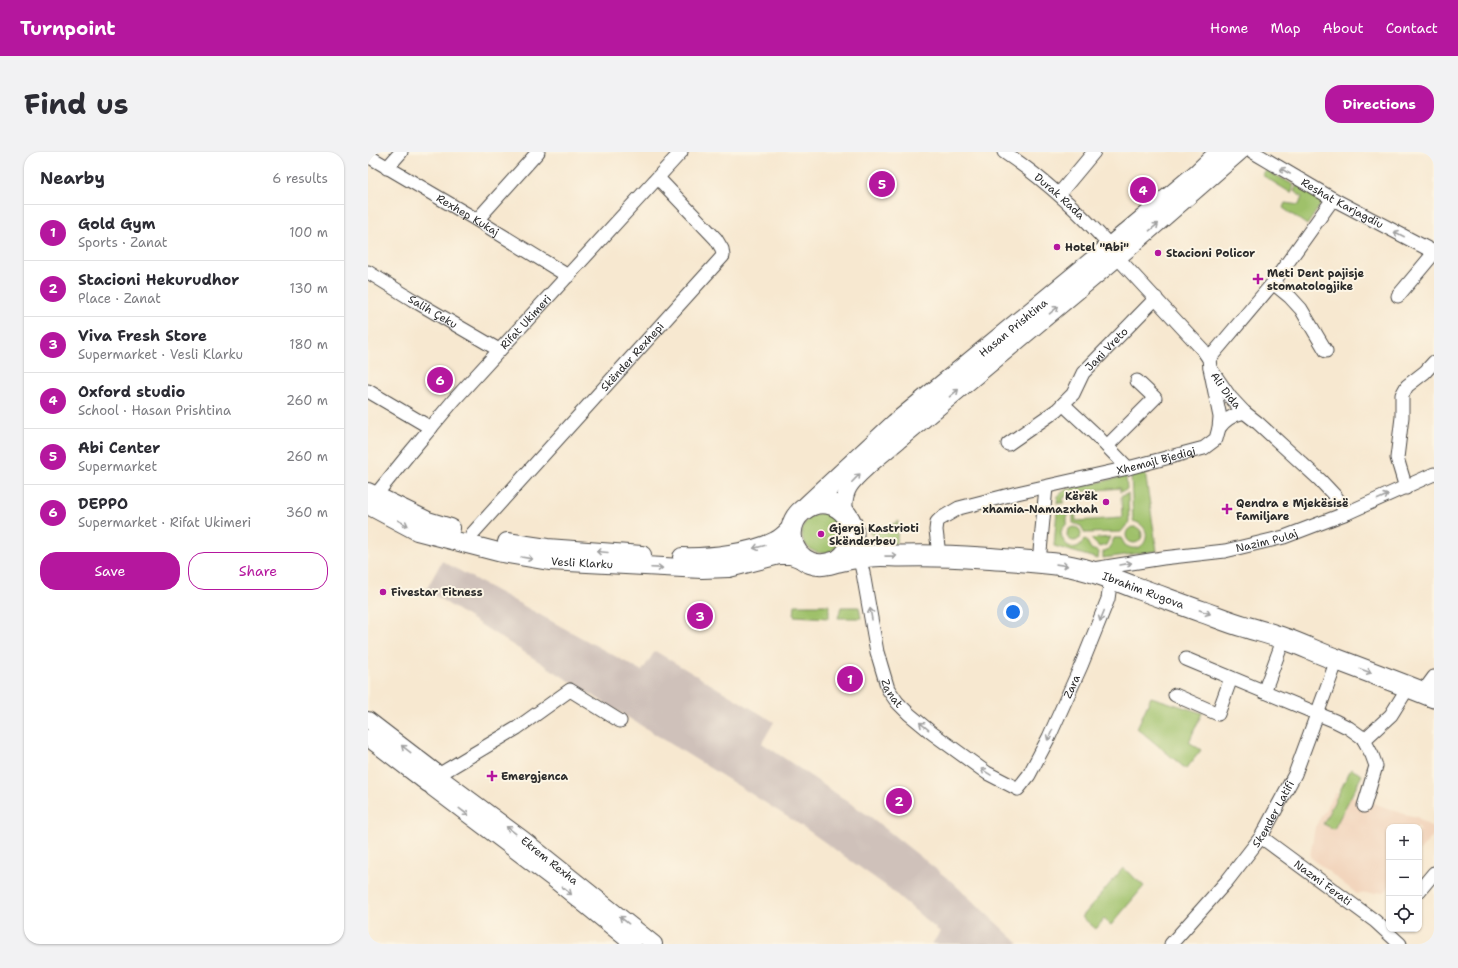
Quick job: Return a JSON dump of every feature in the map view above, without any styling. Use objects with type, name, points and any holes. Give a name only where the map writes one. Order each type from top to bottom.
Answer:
[{"type":"main road","name":"Hasan Prishtina","points":[[808,506],[896,424],[1114,252],[1217,154]]},
{"type":"main road","name":"Vesli Klarku","points":[[370,499],[460,532],[547,548],[699,558],[744,550],[767,544],[781,537],[792,527]]},
{"type":"main road","name":"Vesli Klarku","points":[[370,499],[417,531],[502,553],[549,561],[702,569],[729,568],[779,555],[791,555],[804,560]]},
{"type":"main road","points":[[818,503],[828,503],[838,507],[846,513],[851,522],[853,538],[848,551],[838,561],[830,564],[812,564],[804,560],[797,553],[791,536],[795,518],[801,511],[808,506],[818,503]]},
{"type":"main road","name":"Ibrahim Rugova","points":[[838,561],[874,556],[939,555],[1039,562],[1077,568],[1111,578],[1245,627],[1284,638],[1336,660],[1425,688]]},
{"type":"street","points":[[387,168],[401,152]]},
{"type":"street","points":[[477,220],[538,152]]},
{"type":"street","name":"Rifat Ukimeri","points":[[370,499],[499,350],[681,152]]},
{"type":"street","name":"Durak Rada","points":[[1004,152],[1019,156],[1097,231],[1114,252]]},
{"type":"street","points":[[1059,194],[1094,152]]},
{"type":"street","name":"Hasan Prishtina","points":[[846,513],[844,498],[846,490],[852,481],[894,442],[1114,252],[1240,152]]},
{"type":"street","name":"Reshat Karjagdiu","points":[[1252,152],[1333,199],[1434,252],[1398,296]]},
{"type":"street","name":"Rexhep Kukaj","points":[[368,156],[477,220],[568,276]]},
{"type":"street","name":"Skënder Rexhepi","points":[[472,534],[614,375],[724,256],[716,239],[658,178]]},
{"type":"street","points":[[1219,428],[1220,417],[1218,404],[1209,363],[1273,283],[1333,199]]},
{"type":"street","name":"Ali Dida","points":[[1114,252],[1203,350],[1209,363],[1230,397],[1244,412],[1320,480],[1336,497],[1347,513]]},
{"type":"street","name":"Salih Çeku","points":[[368,272],[499,350]]},
{"type":"street","points":[[1273,283],[1290,297],[1301,309],[1326,351]]},
{"type":"street","name":"Jani Vreto","points":[[1008,444],[1064,405],[1072,394],[1083,373],[1156,298]]},
{"type":"street","points":[[1406,488],[1397,458],[1402,417],[1402,395],[1406,386],[1425,372],[1434,362]]},
{"type":"street","points":[[1107,446],[1155,398],[1136,381]]},
{"type":"street","points":[[368,390],[431,428]]},
{"type":"street","points":[[1064,405],[1128,468]]},
{"type":"street","name":"Xhemajl Bjediqi","points":[[939,555],[936,530],[937,522],[959,508],[1018,492],[1128,468],[1204,448],[1216,439],[1222,423],[1234,415],[1244,412]]},
{"type":"street","name":"Nazim Pulaj","points":[[1088,571],[1163,558],[1225,550],[1284,537],[1347,513],[1406,488],[1434,474]]},
{"type":"street","points":[[1039,562],[1046,487]]},
{"type":"street","name":"Zanat","points":[[853,538],[860,558],[877,652],[888,689],[897,702],[932,733],[986,773],[1018,789]]},
{"type":"street","name":"Zara","points":[[1018,789],[1029,775],[1050,737],[1108,599],[1111,578]]},
{"type":"street","points":[[1264,692],[1284,638]]},
{"type":"street","points":[[1186,659],[1349,728],[1364,740],[1376,766],[1364,806]]},
{"type":"street","name":"Skender Latifi","points":[[1171,944],[1227,882],[1261,837],[1295,774],[1336,660]]},
{"type":"street","points":[[1175,695],[1218,714],[1231,678]]},
{"type":"street","points":[[1364,740],[1391,715],[1425,688]]},
{"type":"street","points":[[436,780],[516,728],[570,690],[620,721]]},
{"type":"street","name":"Ekrem Rexha","points":[[368,720],[436,780],[633,944]]},
{"type":"street","name":"Ekrem Rexha","points":[[368,738],[436,780],[524,840],[654,944]]},
{"type":"street","name":"Nazmi Ferati","points":[[1261,837],[1375,921],[1386,927]]},
{"type":"street","points":[[1422,888],[1434,874]]},
{"type":"street","name":"Nazmi Ferati","points":[[1390,932],[1400,944]]},
{"type":"shaded area","points":[[442,561],[642,671],[655,651],[774,722],[762,743],[872,818],[952,882],[1019,944],[932,944],[940,932],[889,888],[802,826],[426,590]]},
{"type":"shaded area","points":[[1335,793],[1362,799],[1417,817],[1434,829],[1434,834],[1422,848],[1422,824],[1386,824],[1386,891],[1357,894],[1310,857],[1315,827]]},
{"type":"green space","points":[[1266,170],[1294,185],[1291,193],[1262,175]]},
{"type":"green space","points":[[1297,185],[1324,200],[1307,225],[1283,208],[1285,203],[1299,205],[1302,197],[1294,191]]},
{"type":"green space","points":[[1145,472],[1157,551],[1103,558],[1103,552],[1110,548],[1114,538],[1121,538],[1125,545],[1132,548],[1138,548],[1143,545],[1146,540],[1145,529],[1140,524],[1133,521],[1131,475]]},
{"type":"green space","points":[[1126,476],[1127,490],[1120,492],[1120,488],[1075,492],[1074,497],[1064,497],[1064,503],[1057,503],[1058,496],[1065,490]]},
{"type":"green space","points":[[1128,494],[1129,522],[1121,532],[1085,533],[1081,526],[1073,523],[1073,510],[1075,510],[1076,521],[1122,518],[1121,496]]},
{"type":"green space","points":[[1057,510],[1067,512],[1067,523],[1061,531],[1066,544],[1070,547],[1077,547],[1084,539],[1091,549],[1099,552],[1098,559],[1054,546]]},
{"type":"green space","points":[[822,513],[830,515],[836,519],[840,525],[842,533],[840,541],[836,547],[830,551],[822,553],[814,551],[808,547],[804,541],[802,533],[804,525],[808,519],[814,515]]},
{"type":"green space","points":[[898,521],[897,544],[879,540],[866,529],[871,524],[888,527]]},
{"type":"green space","points":[[1074,527],[1079,529],[1081,534],[1079,539],[1074,541],[1069,539],[1067,534],[1069,529]]},
{"type":"green space","points":[[1134,527],[1140,529],[1142,535],[1140,541],[1134,543],[1128,541],[1126,535],[1128,529]]},
{"type":"green space","points":[[1110,537],[1106,545],[1099,547],[1091,539]]},
{"type":"green space","points":[[795,605],[829,605],[829,618],[794,616]]},
{"type":"green space","points":[[841,607],[859,607],[861,618],[838,618]]},
{"type":"green space","points":[[1151,697],[1202,713],[1189,742],[1201,750],[1186,769],[1137,728]]},
{"type":"green space","points":[[1351,769],[1362,775],[1334,829],[1323,824]]},
{"type":"green space","points":[[1123,868],[1144,886],[1111,925],[1104,919],[1096,929],[1082,917]]},
{"type":"place","name":"Abi Center","points":[[882,184]]},
{"type":"place","name":"Oxford studio","points":[[1143,190]]},
{"type":"place","name":"Hotel \"Abi\"","points":[[1057,247]]},
{"type":"place","name":"Stacioni Policor","points":[[1158,253]]},
{"type":"place","name":"Meti Dent pajisje stomatologjike","points":[[1258,279]]},
{"type":"place","name":"DEPPO","points":[[440,380]]},
{"type":"place","name":"Kërëk xhamia-Namazxhah","points":[[1106,502]]},
{"type":"place","name":"Qendra e Mjekësisë Familjare","points":[[1227,509]]},
{"type":"place","name":"Gjergj Kastrioti Skënderbeu","points":[[821,534]]},
{"type":"place","name":"Fivestar Fitness","points":[[383,592]]},
{"type":"place","name":"Viva Fresh Store","points":[[700,616]]},
{"type":"place","name":"Gold Gym","points":[[850,679]]},
{"type":"place","name":"Emergjenca","points":[[492,776]]},
{"type":"place","name":"Stacioni Hekurudhor","points":[[899,801]]}]
